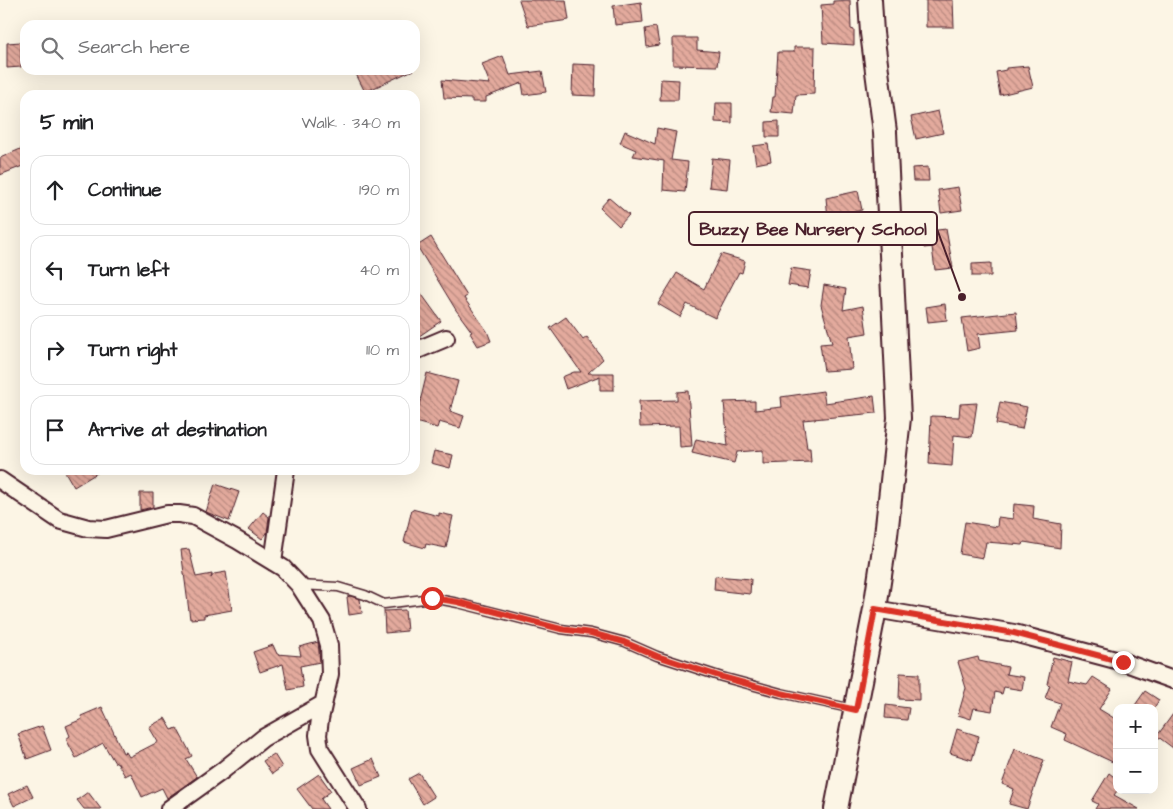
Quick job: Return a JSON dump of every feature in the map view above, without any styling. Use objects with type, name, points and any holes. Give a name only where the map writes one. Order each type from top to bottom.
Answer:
[{"type":"street","points":[[836,809],[875,609],[886,535],[899,418],[885,132],[872,33],[870,0]]},
{"type":"street","points":[[420,349],[446,338]]},
{"type":"street","points":[[273,562],[285,475]]},
{"type":"street","points":[[0,480],[53,517],[88,528],[106,529],[167,514],[193,516],[283,568],[299,584],[322,620],[329,645],[330,674],[320,719],[318,735],[320,749],[358,809]]},
{"type":"street","points":[[875,609],[1014,633],[1123,662],[1173,680]]},
{"type":"street","points":[[168,809],[222,771],[263,738],[324,704]]},
{"type":"lane","points":[[299,584],[338,587],[366,595],[384,604],[432,598],[458,602],[561,629],[591,633],[624,642],[657,656],[722,677],[856,710]]},
{"type":"building","points":[[519,0],[566,0],[569,20],[528,26]]},
{"type":"building","points":[[850,0],[851,29],[854,30],[854,45],[823,43],[821,5],[833,4],[833,1]]},
{"type":"building","points":[[926,0],[953,0],[954,27],[926,27]]},
{"type":"building","points":[[641,2],[643,22],[615,25],[613,6]]},
{"type":"building","points":[[656,27],[659,45],[647,47],[645,29]]},
{"type":"building","points":[[673,38],[697,38],[697,50],[719,52],[717,66],[673,65]]},
{"type":"building","points":[[20,42],[20,67],[7,68],[7,43]]},
{"type":"building","points":[[794,47],[815,47],[814,94],[796,95],[794,114],[771,112],[773,97],[775,97],[778,52],[794,52]]},
{"type":"building","points":[[503,56],[510,75],[542,71],[546,92],[524,95],[522,83],[486,97],[486,102],[472,102],[472,99],[444,98],[442,80],[490,84],[482,64]]},
{"type":"building","points":[[573,64],[596,65],[595,96],[572,95]]},
{"type":"building","points":[[1028,66],[1033,87],[1000,95],[996,72],[1006,70],[1006,68]]},
{"type":"building","points":[[356,75],[402,75],[369,90],[364,90]]},
{"type":"building","points":[[661,79],[679,80],[678,100],[660,100]]},
{"type":"building","points":[[716,103],[732,103],[732,123],[715,122]]},
{"type":"building","points":[[938,111],[943,133],[916,139],[911,117]]},
{"type":"building","points":[[779,121],[779,137],[766,137],[766,122]]},
{"type":"building","points":[[657,128],[676,132],[671,160],[688,162],[685,192],[663,190],[664,161],[633,156],[636,150],[620,143],[625,131],[655,144]]},
{"type":"building","points":[[768,144],[771,161],[756,164],[753,146]]},
{"type":"building","points":[[20,149],[20,167],[0,175],[0,158]]},
{"type":"building","points":[[712,158],[730,160],[727,189],[709,187]]},
{"type":"building","points":[[928,167],[929,181],[913,181],[912,168]]},
{"type":"building","points":[[958,187],[962,210],[941,213],[938,190]]},
{"type":"building","points":[[858,191],[862,210],[842,214],[844,235],[830,237],[826,198]]},
{"type":"building","points":[[609,198],[629,215],[619,226],[600,208]]},
{"type":"building","points":[[946,229],[953,268],[935,270],[932,247],[924,248],[921,232]]},
{"type":"building","points":[[431,237],[467,296],[464,298],[487,331],[491,341],[478,346],[470,333],[472,332],[456,310],[420,251],[420,244]]},
{"type":"building","points":[[721,254],[745,261],[742,273],[739,272],[715,318],[687,304],[680,317],[658,304],[677,273],[704,289]]},
{"type":"building","points":[[991,263],[991,276],[972,276],[972,264]]},
{"type":"building","points":[[791,268],[811,271],[808,288],[788,285]]},
{"type":"building","points":[[824,285],[846,289],[843,310],[863,306],[867,333],[849,336],[852,369],[824,371],[820,344],[832,343],[821,305]]},
{"type":"building","points":[[420,292],[441,321],[420,336]]},
{"type":"building","points":[[945,304],[947,320],[928,322],[926,307]]},
{"type":"building","points":[[1016,312],[1018,330],[978,334],[980,348],[967,351],[962,318]]},
{"type":"building","points":[[566,317],[583,340],[587,337],[603,359],[588,373],[614,373],[614,390],[600,390],[600,376],[566,389],[562,377],[574,372],[581,372],[550,328]]},
{"type":"building","points":[[427,373],[458,381],[450,411],[464,416],[460,428],[439,422],[437,428],[420,423],[420,402]]},
{"type":"building","points":[[688,391],[692,446],[680,447],[679,426],[640,427],[639,401],[677,400],[677,392]]},
{"type":"building","points":[[823,391],[825,403],[874,396],[876,413],[803,420],[807,448],[810,448],[811,462],[763,464],[763,450],[737,452],[734,463],[692,453],[696,439],[728,446],[724,402],[755,401],[755,410],[782,407],[781,397]]},
{"type":"building","points":[[1000,402],[1027,407],[1022,429],[996,424]]},
{"type":"building","points":[[977,403],[972,437],[954,435],[952,466],[929,464],[931,416],[959,417],[960,404]]},
{"type":"building","points":[[434,451],[453,455],[450,468],[431,463]]},
{"type":"building","points":[[67,475],[94,475],[74,487]]},
{"type":"building","points":[[215,484],[239,492],[229,521],[206,512]]},
{"type":"building","points":[[140,493],[153,493],[153,507],[140,510]]},
{"type":"building","points":[[1014,504],[1034,506],[1033,519],[1061,524],[1060,548],[1024,542],[1023,545],[986,542],[983,558],[960,554],[965,522],[997,527],[998,517],[1013,519]]},
{"type":"building","points":[[412,509],[439,516],[439,513],[453,516],[446,548],[426,544],[425,548],[404,542]]},
{"type":"building","points":[[263,512],[269,517],[267,533],[262,539],[249,529]]},
{"type":"building","points":[[189,549],[196,577],[212,574],[211,578],[214,574],[226,572],[232,610],[204,615],[204,618],[190,619],[181,550]]},
{"type":"building","points":[[715,576],[751,579],[750,594],[714,590]]},
{"type":"building","points":[[347,597],[360,599],[362,613],[349,615]]},
{"type":"building","points":[[405,610],[407,631],[385,633],[384,611]]},
{"type":"building","points":[[318,642],[320,662],[300,666],[303,687],[288,690],[283,664],[260,672],[253,652],[273,645],[277,654],[301,656],[299,647]]},
{"type":"building","points":[[978,657],[979,661],[1008,667],[1006,674],[1024,677],[1022,690],[1004,687],[1002,694],[995,692],[992,711],[974,708],[971,719],[958,715],[966,688],[958,662]]},
{"type":"building","points":[[1053,657],[1072,662],[1068,681],[1087,685],[1093,677],[1112,689],[1099,709],[1113,718],[1113,762],[1065,740],[1067,734],[1051,727],[1060,703],[1045,698],[1050,685],[1047,684]]},
{"type":"building","points":[[900,673],[919,674],[919,700],[899,699]]},
{"type":"building","points":[[1145,691],[1159,700],[1156,704],[1136,704]]},
{"type":"building","points":[[886,705],[909,708],[907,720],[885,718]]},
{"type":"building","points":[[102,707],[123,753],[126,752],[129,757],[158,742],[149,727],[165,718],[172,730],[177,728],[192,756],[186,759],[197,777],[167,798],[162,788],[142,797],[131,773],[125,776],[103,743],[76,758],[66,739],[70,736],[66,726],[82,719],[81,716]]},
{"type":"building","points":[[1173,714],[1173,748],[1158,737]]},
{"type":"building","points":[[42,726],[51,750],[27,759],[18,734]]},
{"type":"building","points":[[957,729],[979,736],[972,760],[950,753]]},
{"type":"building","points":[[1015,749],[1044,760],[1027,809],[1009,804],[1014,789],[1002,784]]},
{"type":"building","points":[[274,754],[282,767],[272,774],[263,761]]},
{"type":"building","points":[[373,759],[381,777],[361,785],[353,768]]},
{"type":"building","points":[[419,773],[434,797],[423,804],[408,779]]},
{"type":"building","points":[[1109,773],[1113,776],[1113,794],[1139,809],[1095,809],[1098,804],[1092,801]]},
{"type":"building","points":[[319,774],[331,791],[321,799],[328,809],[312,809],[297,789]]},
{"type":"building","points":[[27,785],[33,797],[14,806],[8,794]]},
{"type":"building","points":[[88,792],[101,809],[84,809],[77,800]]},
{"type":"place","name":"Buzzy Bee Nursery School","points":[[962,297]]},
{"type":"route","points":[[432,598],[458,602],[561,629],[591,633],[624,642],[657,656],[722,677],[856,710],[875,609],[1014,633],[1123,662]]}]
